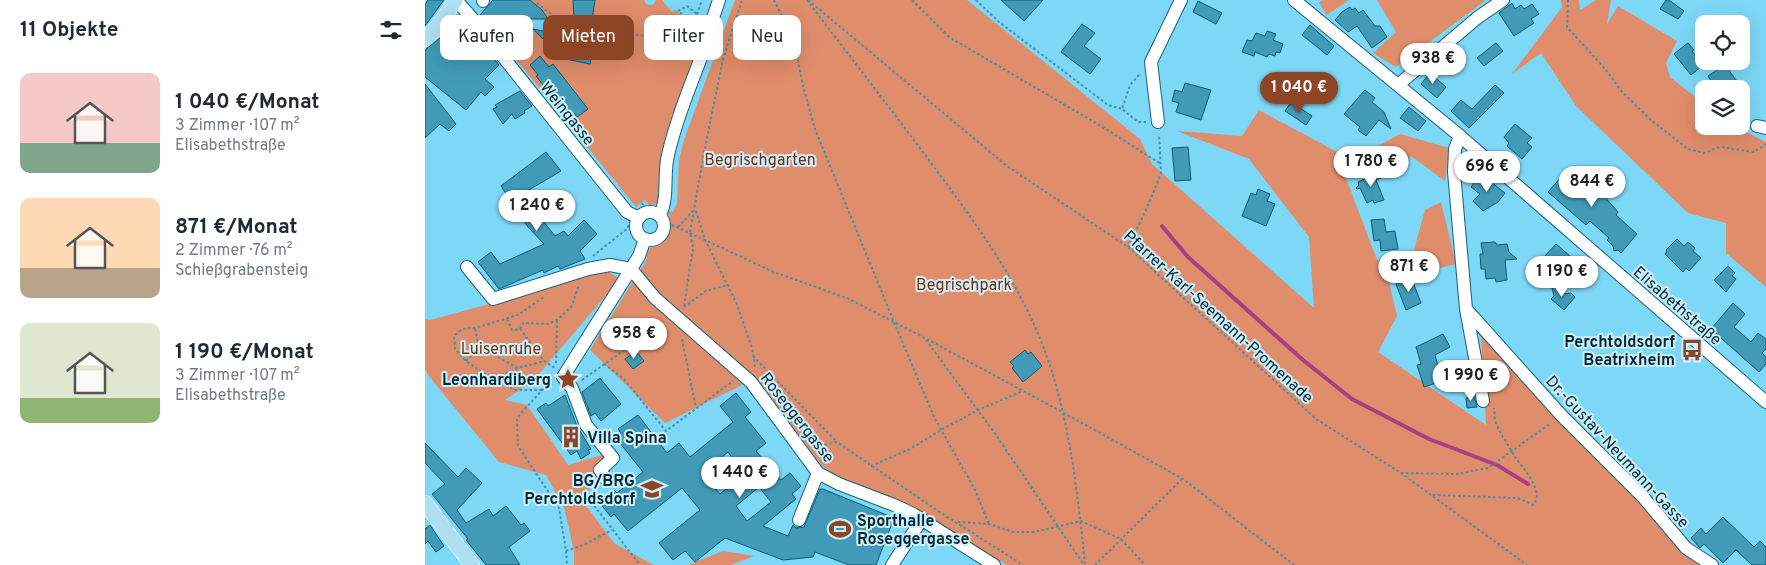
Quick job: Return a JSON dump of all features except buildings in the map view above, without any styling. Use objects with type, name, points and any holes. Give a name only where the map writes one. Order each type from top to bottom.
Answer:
[{"type":"main road","points":[[425,39],[449,12],[455,0]]},
{"type":"main road","points":[[425,503],[472,565]]},
{"type":"street","name":"Weingasse","points":[[455,0],[472,18],[627,212],[642,212]]},
{"type":"street","points":[[714,15],[719,0]]},
{"type":"street","points":[[1158,122],[1151,62],[1181,0]]},
{"type":"street","name":"Elisabethstraße","points":[[1294,0],[1460,136],[1766,402]]},
{"type":"street","points":[[1398,86],[1477,18],[1503,0]]},
{"type":"street","points":[[659,215],[664,207],[667,158],[673,135],[700,60]]},
{"type":"street","points":[[1460,136],[1455,149],[1454,172],[1466,309],[1483,401]]},
{"type":"street","points":[[642,212],[655,212],[659,215],[665,227],[663,233],[658,238],[652,240],[645,239],[639,234],[636,226],[642,212]]},
{"type":"street","points":[[606,479],[600,470],[613,458],[586,425],[572,388],[559,373],[631,269],[639,256],[645,239]]},
{"type":"street","points":[[467,266],[493,299],[588,269],[610,265],[631,269]]},
{"type":"street","name":"Roseggergasse","points":[[631,269],[655,298],[680,312],[746,378],[818,473],[839,484],[894,505],[922,519],[994,565]]},
{"type":"street","name":"Dr.-Gustav-Neumann-Gasse","points":[[1466,309],[1561,415],[1643,497],[1686,548],[1712,565]]},
{"type":"street","points":[[799,520],[818,473]]},
{"type":"street","points":[[892,565],[922,519]]},
{"type":"path","points":[[680,312],[693,248],[690,232],[705,148],[723,59],[742,0]]},
{"type":"path","points":[[774,0],[794,41],[803,86],[815,128],[894,322],[941,430],[975,490],[989,524]]},
{"type":"path","points":[[808,0],[986,238],[1017,288],[1037,331],[1064,414],[1081,520],[1085,565]]},
{"type":"path","name":"Pfarrer-Karl-Seemann-Promenade","points":[[808,0],[1007,166],[1128,247],[1317,419],[1433,495],[1527,565]]},
{"type":"path","points":[[912,0],[949,37],[1106,129],[1161,164]]},
{"type":"path","points":[[976,0],[999,22],[1107,105],[1122,110],[1137,122],[1158,122],[1161,174],[1128,247]]},
{"type":"path","points":[[1569,0],[1567,27],[1606,70],[1621,92],[1651,120],[1688,149],[1703,153],[1720,147],[1754,152],[1766,144]]},
{"type":"path","points":[[537,3],[565,25],[581,34],[595,29],[644,36]]},
{"type":"path","points":[[683,15],[678,11],[687,6],[697,14]]},
{"type":"path","points":[[1122,110],[1130,85],[1151,62]]},
{"type":"path","points":[[642,202],[642,212]]},
{"type":"path","points":[[678,228],[695,209]]},
{"type":"path","points":[[604,364],[625,379],[666,431],[696,408],[746,378],[755,365],[752,348],[736,302],[705,240],[695,209]]},
{"type":"path","points":[[670,224],[774,272],[849,299],[1023,391],[1183,479],[1294,565]]},
{"type":"path","points":[[520,329],[523,324],[548,324],[557,320],[572,306],[577,287],[588,269],[593,256],[628,228]]},
{"type":"path","points":[[561,276],[550,292],[518,315],[475,328],[461,329],[454,336],[455,350],[466,361],[492,379],[515,390],[542,390],[517,418],[518,446],[559,508],[567,565]]},
{"type":"path","points":[[572,388],[680,312],[705,291],[728,286]]},
{"type":"path","points":[[507,319],[512,330],[520,329]]},
{"type":"path","points":[[557,320],[559,373]]},
{"type":"path","points":[[475,328],[479,347],[518,368]]},
{"type":"path","points":[[520,329],[544,361],[559,373]]},
{"type":"path","points":[[681,330],[696,408]]},
{"type":"path","points":[[925,338],[978,410],[1085,565]]},
{"type":"path","points":[[466,361],[479,347]]},
{"type":"path","points":[[753,356],[837,442],[1023,565]]},
{"type":"path","points":[[492,379],[518,368],[544,361]]},
{"type":"path","points":[[746,378],[755,365]]},
{"type":"path","points":[[871,466],[910,449],[978,410],[1023,391]]},
{"type":"path","points":[[1433,495],[1518,498],[1533,505],[1537,497],[1533,483],[1512,452],[1495,421],[1494,408],[1483,401]]},
{"type":"path","points":[[1401,473],[1457,474],[1488,468],[1561,415]]},
{"type":"path","points":[[814,450],[820,446],[837,442]]},
{"type":"path","points":[[606,479],[595,488],[592,503],[640,565]]},
{"type":"path","points":[[1095,565],[1183,479]]},
{"type":"path","points":[[956,522],[989,524],[1013,532],[1034,532],[1081,520],[1121,539],[1145,565]]},
{"type":"path","points":[[566,551],[583,545],[613,529]]},
{"type":"green space","points":[[530,0],[570,0],[574,2],[574,15],[546,15]]},
{"type":"green space","points":[[595,0],[644,0],[646,4],[653,5],[656,0],[662,0],[672,12],[675,10],[681,15],[644,15],[644,60],[698,60],[662,193],[657,204],[649,205],[645,200],[636,207],[517,60],[533,60],[533,26],[543,39],[543,60],[571,60],[590,64],[591,60],[634,60],[634,15],[593,15]]},
{"type":"green space","name":"Begrischpark","points":[[735,0],[967,0],[1140,139],[1152,164],[1314,308],[1309,237],[1249,159],[1177,131],[1242,136],[1259,110],[1352,160],[1400,134],[1449,148],[1445,181],[1411,156],[1398,176],[1381,161],[1346,178],[1377,260],[1411,260],[1425,210],[1441,202],[1456,264],[1388,278],[1397,316],[1378,352],[1486,425],[1480,316],[1701,565],[1007,565],[915,509],[842,479],[822,466],[756,378],[665,423],[590,350],[646,261],[648,249],[662,243],[668,235],[670,225],[669,211],[673,212],[677,203],[679,160],[684,140],[713,60],[723,60],[723,33]]},
{"type":"green space","points":[[1323,0],[1349,0],[1327,15],[1319,3]]},
{"type":"green space","points":[[1377,0],[1486,0],[1396,67],[1373,53],[1396,32]]},
{"type":"green space","points":[[1561,0],[1579,0],[1580,10],[1596,0],[1611,0],[1607,24],[1618,6],[1677,41],[1666,63],[1670,77],[1695,97],[1695,135],[1750,134],[1766,142],[1766,287],[1726,253],[1726,223],[1688,213],[1576,106],[1541,53],[1512,74],[1562,7]]},
{"type":"green space","name":"Luisenruhe","points":[[601,267],[620,279],[533,381],[505,400],[527,405],[568,465],[606,454],[583,502],[615,544],[654,565],[574,565],[574,552],[565,510],[546,475],[499,462],[425,369],[425,319],[430,320],[493,303]]},
{"type":"green space","points":[[723,551],[754,556],[731,565],[688,565]]},
{"type":"waterway","points":[[1162,226],[1188,257],[1303,360],[1352,399],[1429,439],[1497,465],[1528,484]]},
{"type":"place","name":"Perchtoldsdorf Beatrixheim","points":[[1692,350]]},
{"type":"place","name":"Leonhardiberg","points":[[568,379]]},
{"type":"place","name":"Villa Spina","points":[[571,437]]},
{"type":"place","name":"BG/BRG Perchtoldsdorf","points":[[652,489]]},
{"type":"place","name":"Sporthalle Roseggergasse","points":[[840,529]]},
{"type":"park label","name":"Begrischgarten","points":[[760,159]]}]
